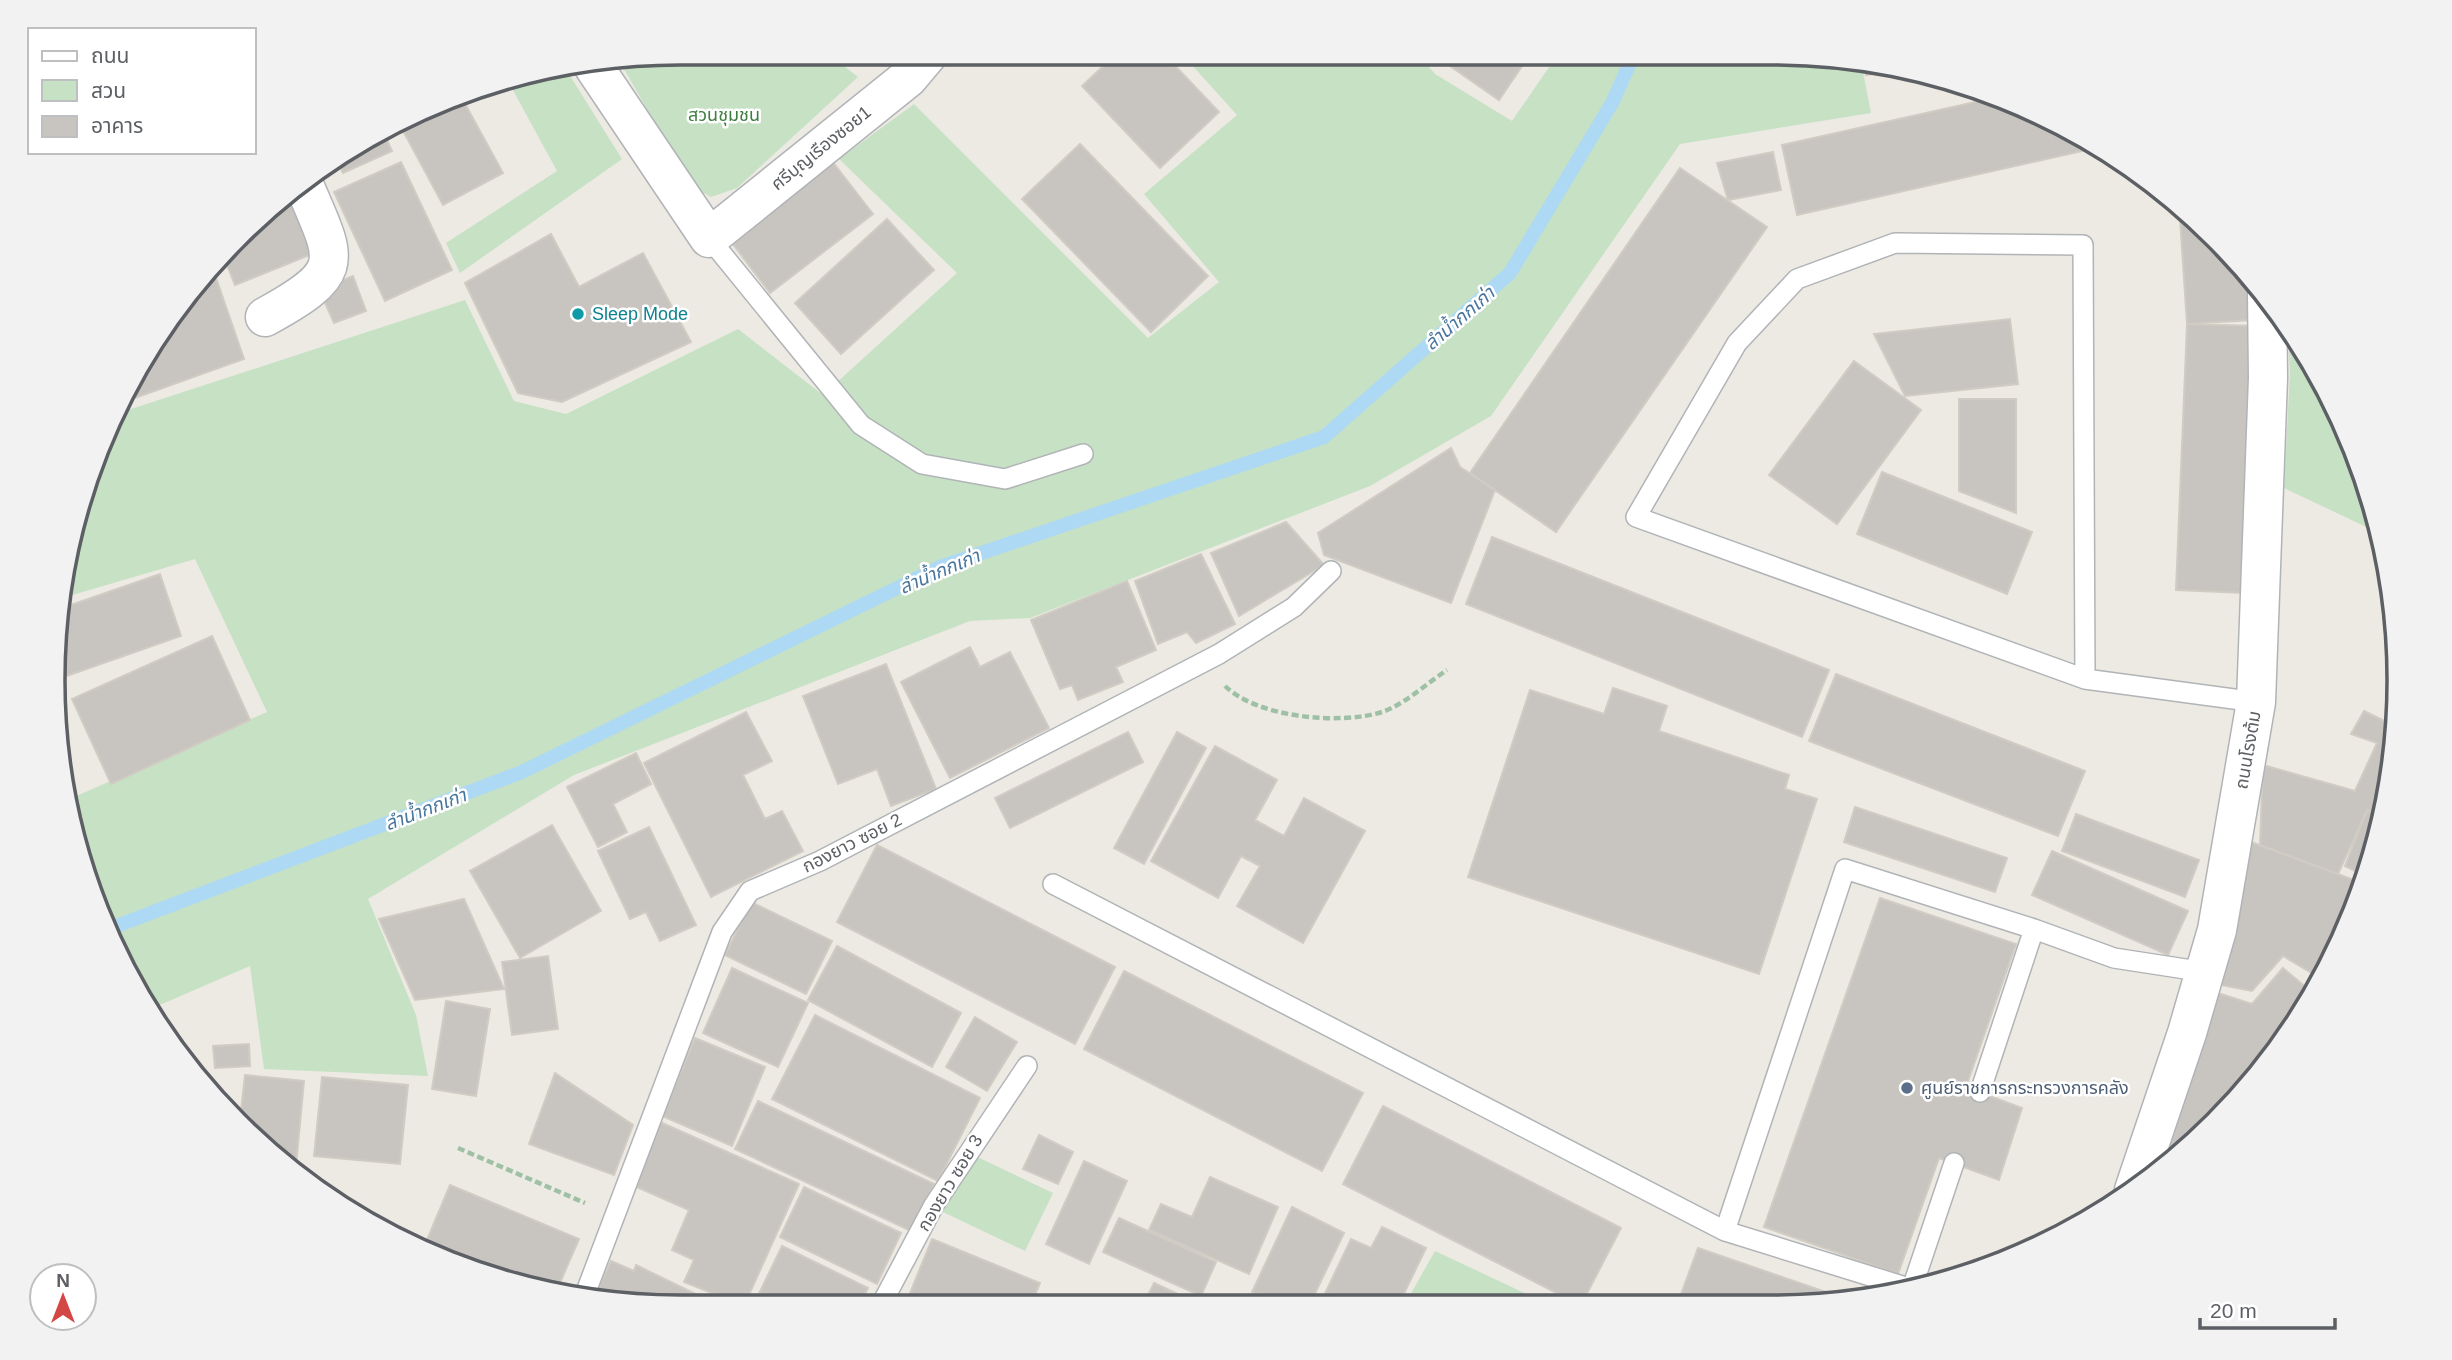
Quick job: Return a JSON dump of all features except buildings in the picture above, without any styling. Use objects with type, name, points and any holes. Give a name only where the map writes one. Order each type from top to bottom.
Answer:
[{"type":"street","name":"ศรีบุญเรืองซอย1","points":[[709,238],[908,78],[919,65]]},
{"type":"street","points":[[596,71],[709,238]]},
{"type":"street","points":[[265,317],[300,298],[323,279],[329,260],[328,242],[307,191]]},
{"type":"street","name":"ถนนโรงต้ม","points":[[2139,1174],[2217,930],[2256,702],[2268,379],[2266,314]]},
{"type":"lane","points":[[709,238],[861,425],[922,464],[1005,479],[1083,454]]},
{"type":"lane","points":[[2085,679],[2083,245],[1895,243],[1797,279],[1737,343],[1636,517],[2085,679],[2256,702]]},
{"type":"lane","name":"กองยาว ซอย 2","points":[[588,1288],[722,932],[750,891],[820,861],[1202,663],[1294,607],[1331,571]]},
{"type":"lane","points":[[1725,1231],[1845,869],[2034,929],[2114,958],[2205,972]]},
{"type":"lane","points":[[1054,884],[1725,1231],[1892,1283]]},
{"type":"lane","points":[[1980,1092],[2034,929]]},
{"type":"lane","name":"กองยาว ซอย 3","points":[[886,1295],[934,1205],[1007,1091],[1027,1066]]},
{"type":"lane","points":[[1916,1278],[1954,1163]]},
{"type":"path","points":[[1202,663],[1230,690],[1279,713],[1338,720],[1384,711],[1447,670]]},
{"type":"path","points":[[458,1148],[615,1216]]},
{"type":"green space","name":"สวนชุมชน","points":[[842,65],[858,77],[737,188],[711,197],[691,186],[623,68]]},
{"type":"green space","points":[[1192,65],[1427,65],[1435,74],[1512,121],[1550,65],[1812,66],[1863,72],[1871,113],[1680,144],[1491,416],[1370,486],[1030,618],[970,621],[574,775],[368,899],[416,1015],[428,1076],[264,1069],[250,966],[158,1006],[128,952],[97,878],[76,796],[267,712],[195,559],[71,595],[97,482],[127,410],[465,300],[514,401],[566,414],[738,329],[823,395],[957,273],[839,159],[914,104],[1148,338],[1219,282],[1144,194],[1237,115]]},
{"type":"green space","points":[[570,75],[622,159],[460,273],[446,243],[557,171],[512,89]]},
{"type":"green space","points":[[2289,346],[2324,408],[2355,482],[2368,528],[2284,488],[2290,373]]},
{"type":"green space","points":[[971,1154],[1053,1193],[1025,1251],[943,1212]]},
{"type":"green space","points":[[1435,1251],[1529,1295],[1410,1295]]},
{"type":"waterway","name":"ลำน้ำกกเก่า","points":[[117,926],[522,772],[940,567],[1324,437],[1510,273],[1612,103],[1629,65]]},
{"type":"place","name":"Sleep Mode","points":[[578,314]]},
{"type":"place","name":"ศูนย์ราชการกระทรวงการคลัง","points":[[1907,1088]]}]
